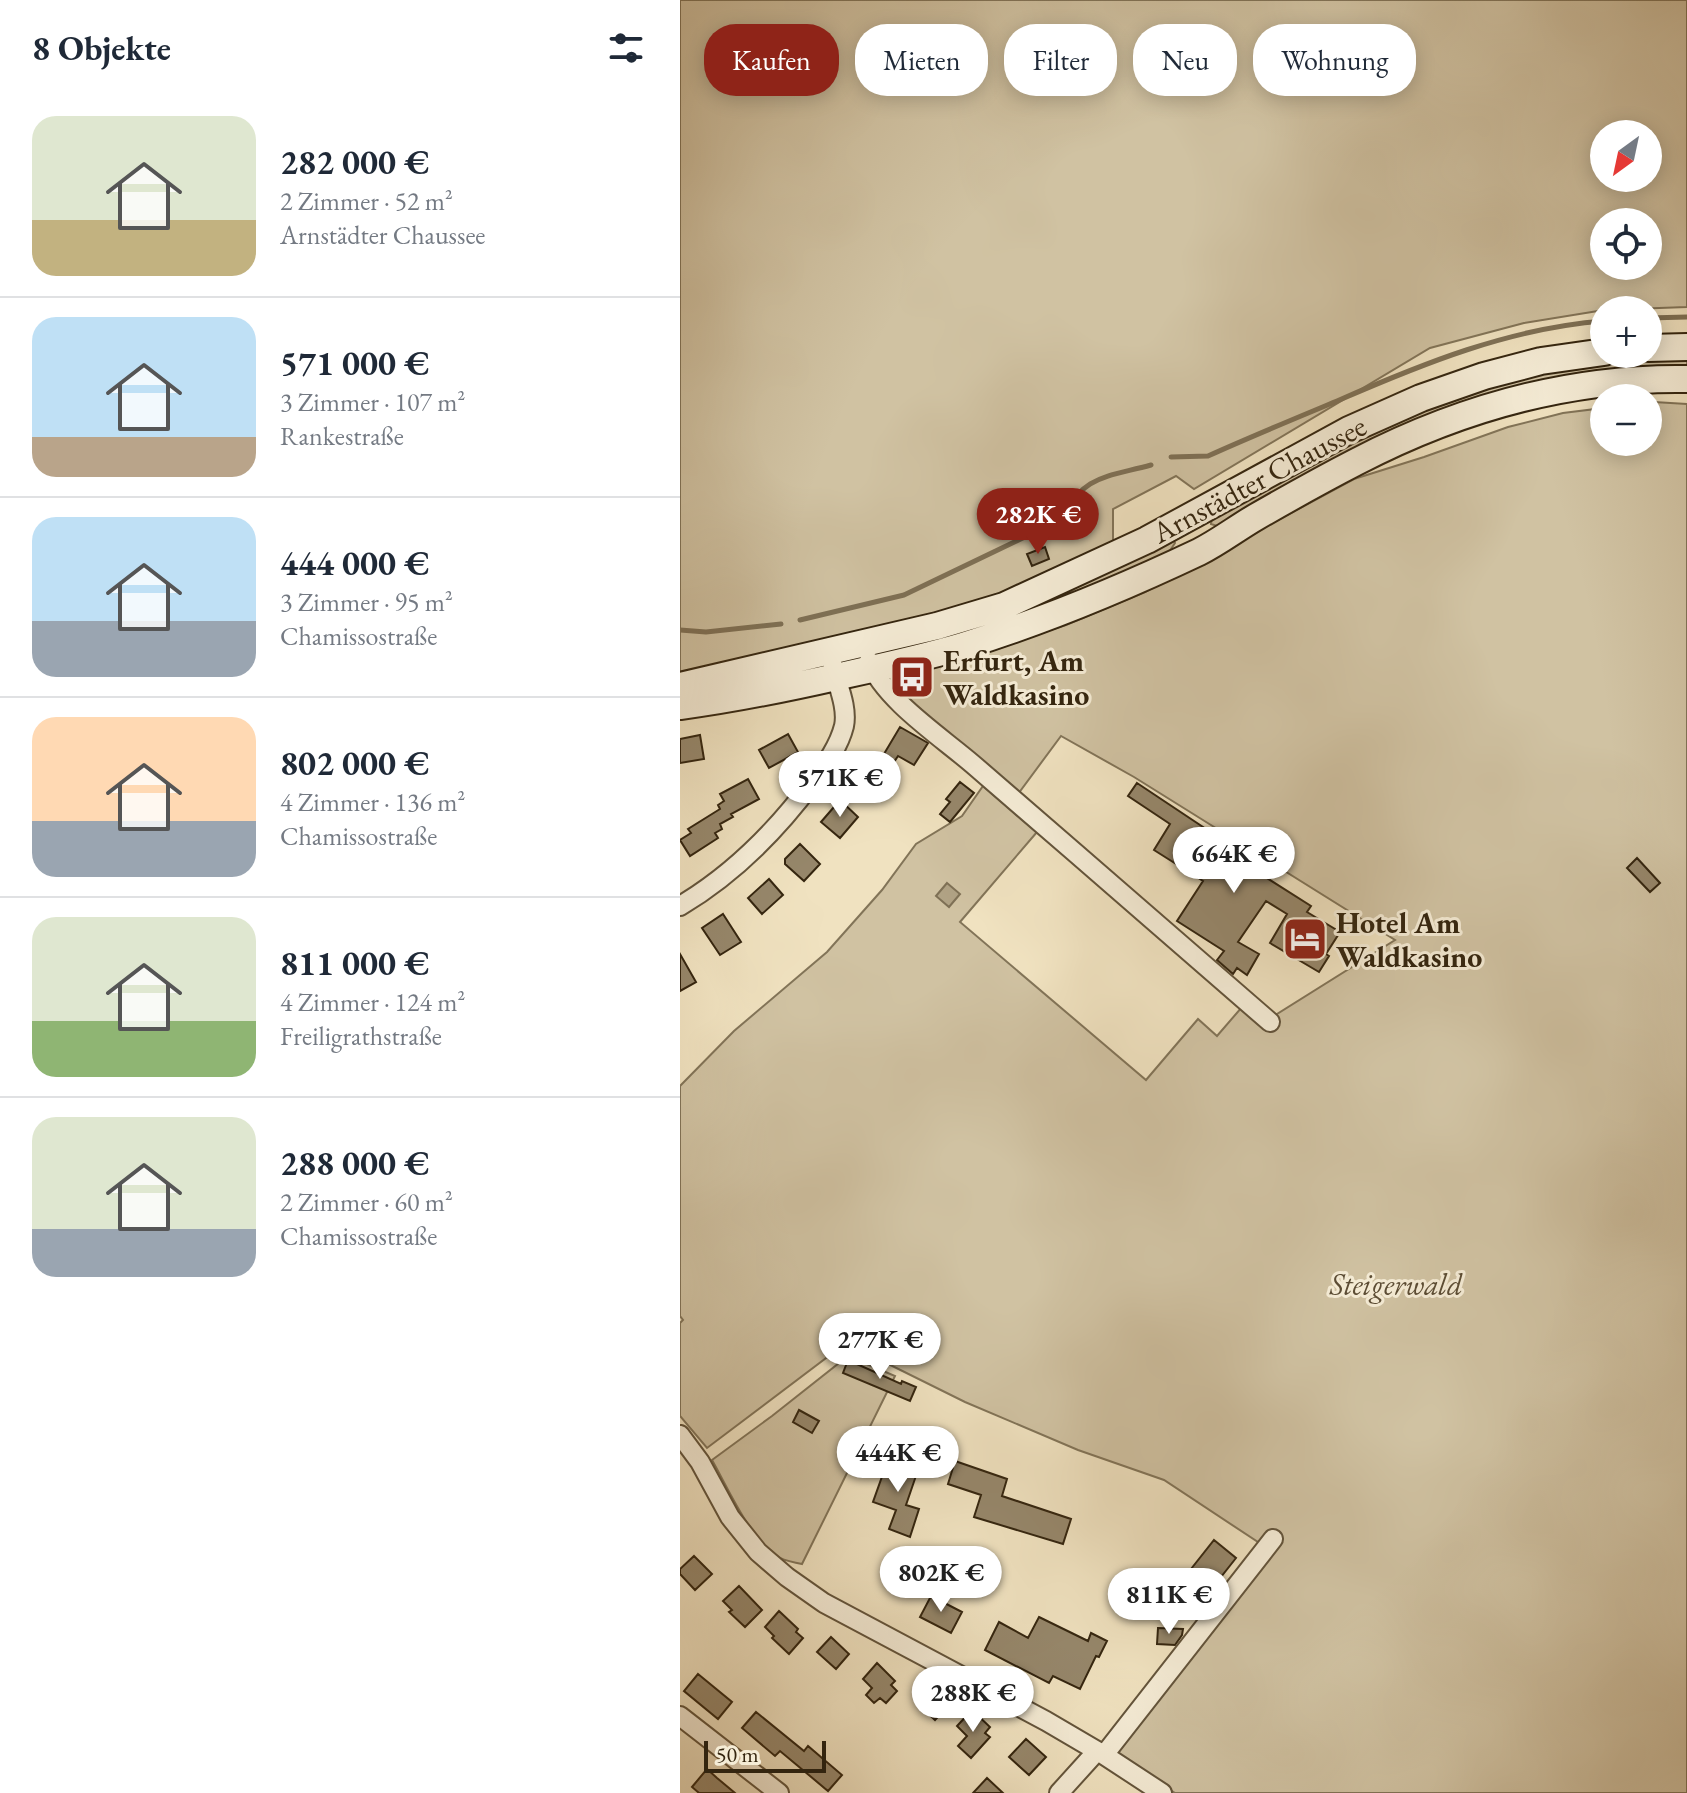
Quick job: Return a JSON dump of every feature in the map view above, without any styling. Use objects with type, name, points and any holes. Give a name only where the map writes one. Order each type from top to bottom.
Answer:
[{"type":"main road","points":[[1662,348],[1687,347]]},
{"type":"main road","name":"Arnstädter Chaussee","points":[[680,686],[1004,606],[1174,526],[1349,430],[1421,398],[1484,376],[1590,354]]},
{"type":"main road","name":"Arnstädter Chaussee","points":[[680,706],[772,692],[872,669],[962,646],[1039,621],[1201,550],[1357,462],[1463,415],[1579,386],[1687,379]]},
{"type":"street","points":[[861,643],[872,669],[891,696],[1270,1022]]},
{"type":"street","points":[[680,906],[703,892],[746,856],[791,812],[838,742],[845,723],[829,650]]},
{"type":"street","points":[[680,1435],[686,1457],[700,1462],[730,1517],[758,1552],[787,1577],[824,1603],[1046,1721],[1162,1793]]},
{"type":"street","points":[[1059,1793],[1100,1753],[1273,1539]]},
{"type":"street","points":[[680,1716],[779,1793]]},
{"type":"green space","points":[[680,0],[1687,0],[1687,307],[1662,308],[1662,296],[1590,296],[1590,312],[1524,323],[1430,348],[1194,489],[1176,476],[1113,509],[1113,545],[1032,582],[937,615],[680,675]]},
{"type":"green space","points":[[1662,356],[1687,356],[1687,371],[1564,379],[1227,523],[1211,524],[1212,517],[1312,460],[1453,395],[1590,363],[1590,368],[1662,368]]},
{"type":"green space","name":"Steigerwald","points":[[1662,402],[1687,404],[1687,1793],[1175,1793],[1113,1752],[1270,1550],[1164,1480],[1078,1450],[965,1402],[846,1343],[707,1448],[680,1416],[680,1323],[683,1320],[680,1316],[680,1086],[734,1031],[827,952],[882,890],[916,844],[962,816],[983,786],[1037,832],[960,922],[1146,1080],[1198,1019],[1217,1036],[1242,1007],[1261,1024],[1395,940],[1134,777],[1061,736],[1018,794],[888,681],[1066,625],[1145,592],[1354,479],[1508,427],[1590,410],[1590,456],[1662,456]]},
{"type":"green space","points":[[1173,539],[1175,543],[1169,552],[1080,592],[962,635],[890,652],[962,632]]},
{"type":"green space","points":[[848,1356],[895,1376],[802,1564],[785,1560],[758,1538],[712,1460]]},
{"type":"shaded area","points":[[947,883],[960,894],[949,907],[936,896]]},
{"type":"building","points":[[1045,547],[1049,559],[1032,566],[1027,554]]},
{"type":"building","points":[[900,727],[928,743],[914,765],[898,756],[875,791],[853,777],[867,756],[878,764]]},
{"type":"building","points":[[788,734],[798,752],[769,768],[759,750]]},
{"type":"building","points":[[700,735],[704,759],[680,763],[680,739]]},
{"type":"building","points":[[748,779],[759,799],[731,814],[733,817],[720,824],[722,829],[715,833],[718,838],[690,856],[680,840],[691,833],[688,829],[720,809],[718,805],[724,801],[720,794]]},
{"type":"building","points":[[960,782],[974,793],[950,822],[940,814],[950,802],[946,799]]},
{"type":"building","points":[[1137,783],[1212,833],[1207,840],[1311,906],[1307,912],[1340,932],[1319,972],[1270,943],[1287,914],[1266,901],[1238,942],[1259,954],[1247,975],[1237,968],[1233,974],[1217,960],[1224,951],[1177,921],[1203,881],[1154,850],[1170,824],[1128,796]]},
{"type":"building","points":[[840,800],[858,817],[840,838],[821,822]]},
{"type":"building","points":[[800,844],[820,864],[804,881],[785,864],[785,859]]},
{"type":"building","points":[[1637,858],[1660,883],[1650,892],[1627,868]]},
{"type":"building","points":[[769,879],[783,895],[762,914],[748,898]]},
{"type":"building","points":[[723,914],[741,942],[720,955],[702,928]]},
{"type":"building","points":[[680,954],[696,982],[680,991]]},
{"type":"building","points":[[848,1360],[901,1384],[902,1381],[916,1387],[910,1401],[843,1373]]},
{"type":"building","points":[[799,1410],[819,1421],[812,1433],[793,1422]]},
{"type":"building","points":[[889,1457],[919,1467],[906,1505],[919,1509],[910,1537],[889,1529],[896,1510],[873,1502]]},
{"type":"building","points":[[955,1461],[1007,1479],[1002,1496],[1071,1519],[1063,1544],[974,1517],[981,1495],[948,1484]]},
{"type":"building","points":[[1214,1540],[1236,1558],[1213,1587],[1191,1569]]},
{"type":"building","points":[[694,1556],[712,1574],[695,1590],[680,1574],[680,1569]]},
{"type":"building","points":[[739,1586],[762,1610],[745,1627],[729,1612],[732,1610],[723,1601]]},
{"type":"building","points":[[931,1596],[962,1612],[951,1633],[920,1617]]},
{"type":"building","points":[[779,1611],[803,1638],[789,1654],[765,1627]]},
{"type":"building","points":[[1039,1617],[1088,1641],[1091,1633],[1107,1641],[1080,1689],[1053,1676],[1049,1683],[985,1650],[999,1622],[1028,1638]]},
{"type":"building","points":[[1158,1628],[1183,1629],[1175,1645],[1157,1644]]},
{"type":"building","points":[[831,1637],[849,1654],[836,1669],[817,1652]]},
{"type":"building","points":[[877,1663],[895,1681],[891,1685],[897,1691],[886,1703],[880,1698],[874,1703],[866,1695],[872,1688],[863,1679]]},
{"type":"building","points":[[698,1674],[732,1702],[718,1719],[684,1691]]},
{"type":"building","points":[[931,1688],[949,1705],[935,1720],[917,1703]]},
{"type":"building","points":[[972,1710],[990,1727],[985,1733],[990,1737],[971,1758],[958,1746],[967,1736],[957,1726]]},
{"type":"building","points":[[756,1712],[804,1751],[808,1746],[842,1775],[828,1791],[780,1751],[775,1756],[742,1728]]},
{"type":"building","points":[[1026,1739],[1046,1757],[1029,1775],[1009,1757]]},
{"type":"building","points":[[707,1769],[735,1793],[699,1793],[692,1787]]},
{"type":"building","points":[[987,1778],[1003,1793],[973,1793]]},
{"type":"waterway","points":[[1662,318],[1687,317]]},
{"type":"waterway","points":[[1171,457],[1208,456],[1401,374],[1467,350],[1535,331],[1590,323]]},
{"type":"waterway","points":[[800,620],[904,595],[1058,521],[1078,494],[1097,480],[1151,465]]},
{"type":"waterway","points":[[680,630],[706,632],[781,624]]},
{"type":"place","name":"Erfurt, Am Waldkasino","points":[[912,677]]},
{"type":"place","name":"Hotel Am Waldkasino","points":[[1305,939]]}]
